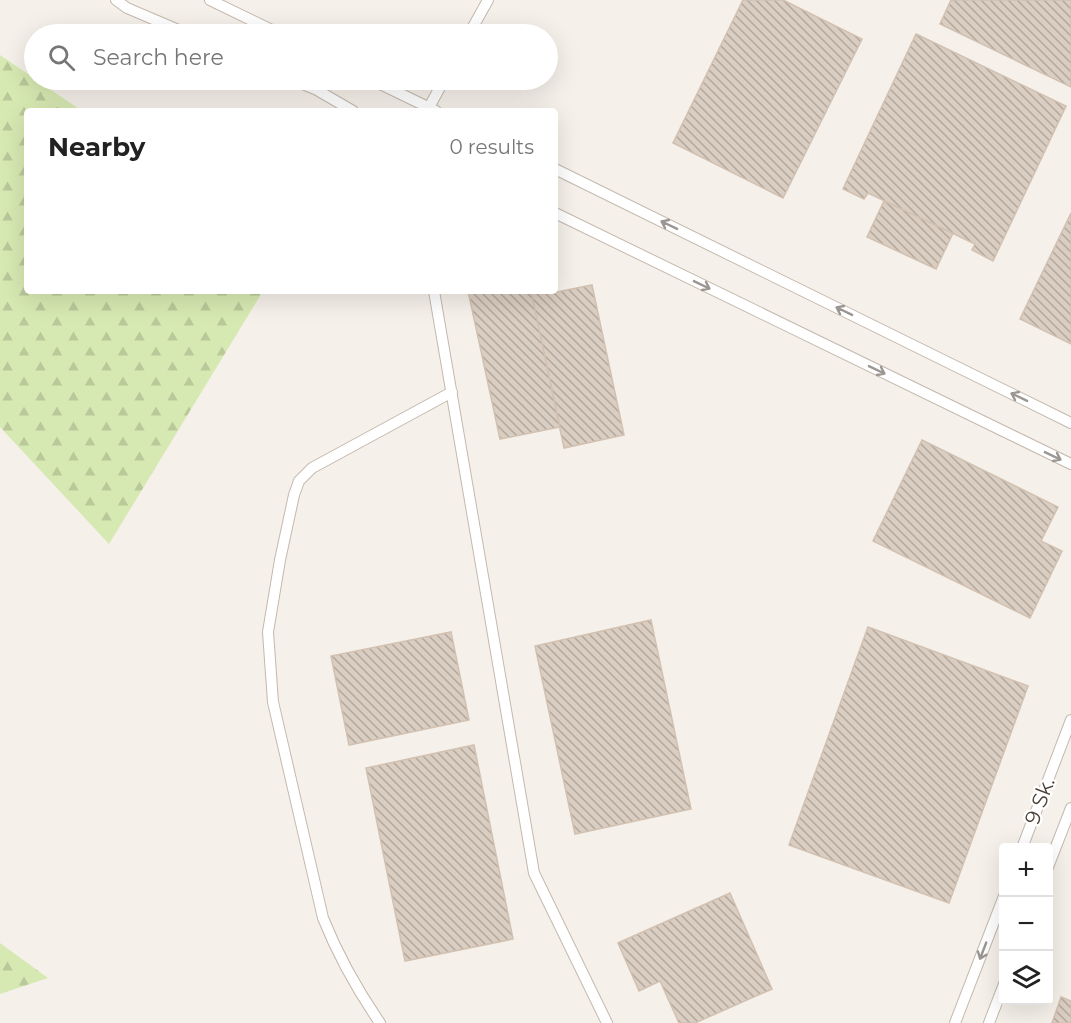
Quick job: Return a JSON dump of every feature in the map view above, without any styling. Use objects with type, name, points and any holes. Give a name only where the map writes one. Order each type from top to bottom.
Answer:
[{"type":"lane","points":[[116,0],[128,8],[166,24]]},
{"type":"lane","points":[[210,0],[259,24]]},
{"type":"lane","points":[[475,24],[488,0]]},
{"type":"lane","points":[[317,90],[348,108]]},
{"type":"lane","points":[[392,90],[427,108]]},
{"type":"lane","points":[[432,108],[440,90]]},
{"type":"lane","points":[[558,170],[1071,423]]},
{"type":"lane","points":[[558,214],[1071,464]]},
{"type":"lane","points":[[435,294],[534,873],[607,1023]]},
{"type":"lane","points":[[380,1023],[356,988],[337,952],[323,918],[273,702],[268,632],[280,560],[299,481],[312,468],[452,392]]},
{"type":"lane","name":"9 Sk.","points":[[1024,843],[1071,720]]},
{"type":"lane","name":"9 Sk.","points":[[1053,854],[1071,808]]},
{"type":"lane","points":[[955,1023],[1004,897]]},
{"type":"lane","points":[[988,1023],[999,996]]},
{"type":"green space","points":[[0,55],[24,71],[24,90],[51,90],[78,108],[24,108],[24,294],[261,294],[109,544],[0,427]]},
{"type":"green space","points":[[0,943],[48,978],[0,994]]},
{"type":"building","points":[[743,0],[783,0],[862,39],[783,198],[673,143]]},
{"type":"building","points":[[951,0],[1071,0],[1071,87],[940,24]]},
{"type":"building","points":[[916,34],[1066,106],[993,261],[972,250],[975,244],[868,193],[864,199],[843,189]]},
{"type":"building","points":[[884,201],[953,233],[936,269],[867,237]]},
{"type":"building","points":[[1071,213],[1071,344],[1020,319]]},
{"type":"building","points":[[592,285],[624,435],[564,448],[532,294],[558,294],[558,292]]},
{"type":"building","points":[[469,294],[532,294],[560,427],[500,439]]},
{"type":"building","points":[[922,440],[1058,507],[1041,541],[1062,551],[1030,618],[873,541]]},
{"type":"building","points":[[651,620],[691,809],[575,834],[535,646]]},
{"type":"building","points":[[868,627],[1028,686],[949,903],[789,845]]},
{"type":"building","points":[[451,632],[469,720],[349,745],[331,656]]},
{"type":"building","points":[[474,745],[513,939],[405,961],[366,768]]},
{"type":"building","points":[[730,893],[772,989],[695,1023],[679,1023],[660,981],[639,991],[618,943]]},
{"type":"building","points":[[1061,997],[1071,1001],[1071,1023],[1052,1023]]}]
